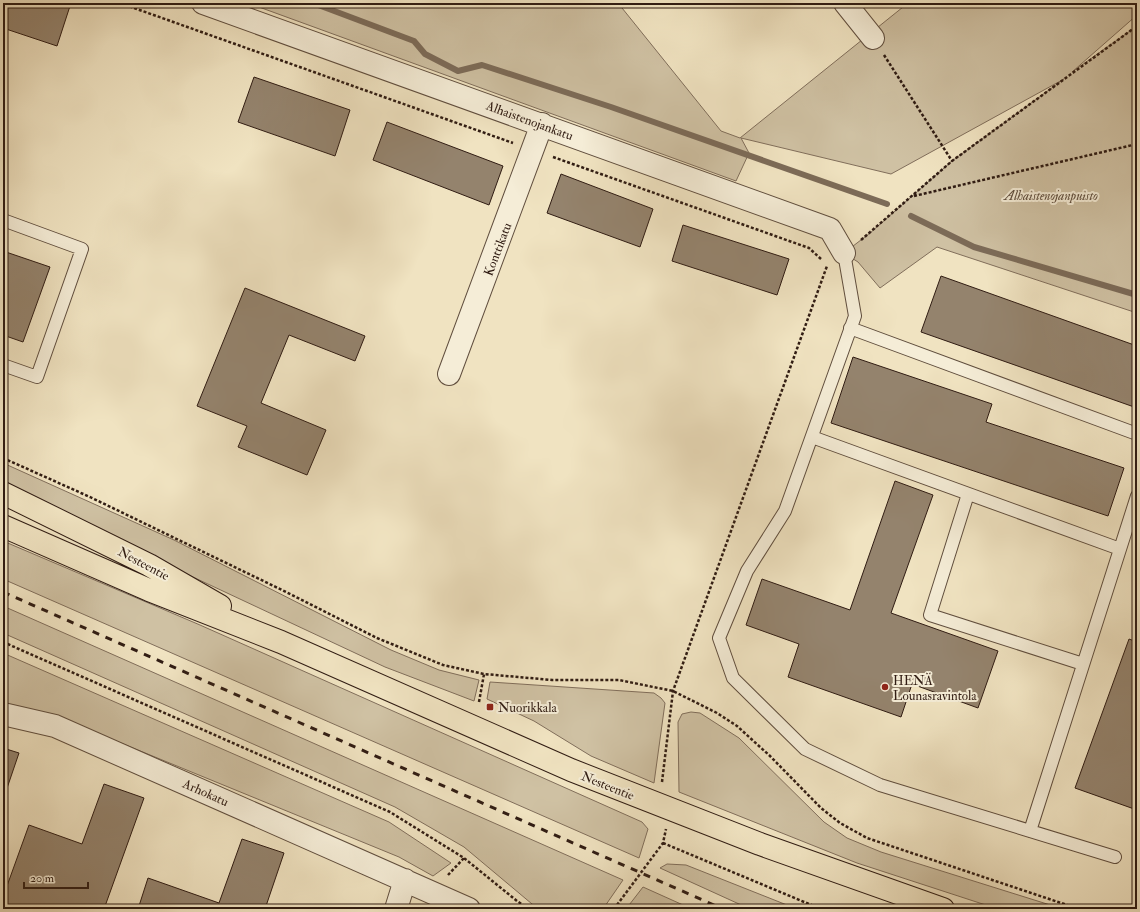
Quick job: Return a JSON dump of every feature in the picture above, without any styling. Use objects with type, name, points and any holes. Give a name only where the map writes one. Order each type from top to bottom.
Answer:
[{"type":"main road","name":"Nesteentie","points":[[3,492],[149,565],[281,642]]},
{"type":"main road","name":"Nesteentie","points":[[3,526],[149,590],[281,642],[599,781],[753,842],[943,909]]},
{"type":"street","name":"Alhaistenojankatu","points":[[203,3],[830,229],[844,254]]},
{"type":"street","points":[[845,3],[873,38]]},
{"type":"street","name":"Konttikatu","points":[[449,374],[534,150],[542,124]]},
{"type":"street","name":"Arhokatu","points":[[3,714],[55,726],[469,909]]},
{"type":"street","points":[[396,909],[405,880]]},
{"type":"lane","points":[[3,220],[82,249],[37,377],[3,365]]},
{"type":"lane","points":[[844,254],[855,316],[785,510],[747,571],[719,638],[733,678],[805,749],[880,785],[1115,857]]},
{"type":"lane","points":[[850,328],[1137,434]]},
{"type":"lane","points":[[812,437],[1120,549]]},
{"type":"lane","points":[[968,494],[930,614],[1083,664]]},
{"type":"lane","points":[[1030,831],[1137,496]]},
{"type":"path","points":[[120,3],[809,248],[828,265],[673,691],[662,782]]},
{"type":"path","points":[[844,254],[952,161],[1137,26]]},
{"type":"path","points":[[873,38],[952,161]]},
{"type":"path","points":[[912,196],[1137,144]]},
{"type":"path","points":[[3,458],[90,497],[268,583],[377,638],[443,665],[484,674],[552,680],[619,680],[673,691],[717,713],[737,726],[770,756],[822,808],[840,823],[867,838],[1079,909]]},
{"type":"path","points":[[3,642],[390,812],[464,858],[529,909]]},
{"type":"path","points":[[479,702],[484,674]]},
{"type":"path","points":[[614,909],[663,843],[666,829]]},
{"type":"path","points":[[663,843],[821,909]]},
{"type":"green space","name":"Alhaistenojanpuisto","points":[[248,3],[618,3],[721,131],[740,138],[908,3],[1137,3],[1137,15],[1072,72],[1137,26],[1137,313],[937,247],[880,288],[858,262],[844,253],[870,233],[952,161],[1064,79],[891,174],[741,138],[749,153],[736,181]]},
{"type":"green space","points":[[3,463],[174,540],[391,650],[439,670],[479,680],[474,701],[385,667],[3,488]]},
{"type":"green space","points":[[3,541],[200,625],[642,822],[648,829],[639,858],[3,579]]},
{"type":"green space","points":[[3,606],[623,880],[603,909],[538,909],[464,847],[395,807],[3,633]]},
{"type":"green space","points":[[3,653],[389,822],[451,863],[433,876],[399,857],[50,714],[3,706]]},
{"type":"green space","points":[[490,682],[654,693],[665,703],[654,783],[591,756],[534,721],[487,699]]},
{"type":"green space","points":[[691,712],[700,713],[739,738],[824,822],[847,838],[881,852],[1063,909],[998,909],[857,863],[679,792],[678,722],[682,714]]},
{"type":"green space","points":[[667,864],[686,865],[797,909],[750,909],[660,868]]},
{"type":"green space","points":[[643,887],[692,909],[626,909]]},
{"type":"building","points":[[3,3],[61,3],[70,6],[57,46],[3,28]]},
{"type":"building","points":[[254,77],[350,110],[335,156],[238,122]]},
{"type":"building","points":[[387,122],[503,166],[489,205],[373,160]]},
{"type":"building","points":[[561,174],[653,209],[640,247],[547,213]]},
{"type":"building","points":[[683,225],[789,259],[777,295],[672,261]]},
{"type":"building","points":[[3,251],[50,267],[23,342],[3,335]]},
{"type":"building","points":[[941,276],[1137,346],[1137,408],[921,332]]},
{"type":"building","points":[[245,288],[365,336],[355,361],[289,335],[261,403],[326,430],[307,475],[238,447],[247,426],[197,406]]},
{"type":"building","points":[[853,357],[992,404],[986,422],[1124,468],[1108,516],[831,423]]},
{"type":"building","points":[[895,481],[933,495],[891,613],[998,651],[978,708],[912,684],[901,717],[788,677],[799,644],[746,625],[762,579],[850,610]]},
{"type":"building","points":[[1129,639],[1137,642],[1137,810],[1075,788]]},
{"type":"building","points":[[3,748],[19,753],[3,800]]},
{"type":"building","points":[[104,784],[144,798],[104,909],[3,909],[3,897],[29,825],[82,844]]},
{"type":"building","points":[[242,839],[284,853],[265,909],[138,909],[148,878],[219,903]]},
{"type":"waterway","points":[[313,3],[414,41],[425,54],[458,71],[482,65],[611,107],[887,204]]},
{"type":"waterway","points":[[911,216],[974,247],[1137,295]]},
{"type":"railway","points":[[3,592],[723,909]]},
{"type":"place","name":"HENÄ Lounasravintola","points":[[885,687]]},
{"type":"place","name":"Nuorikkala","points":[[490,707]]}]
